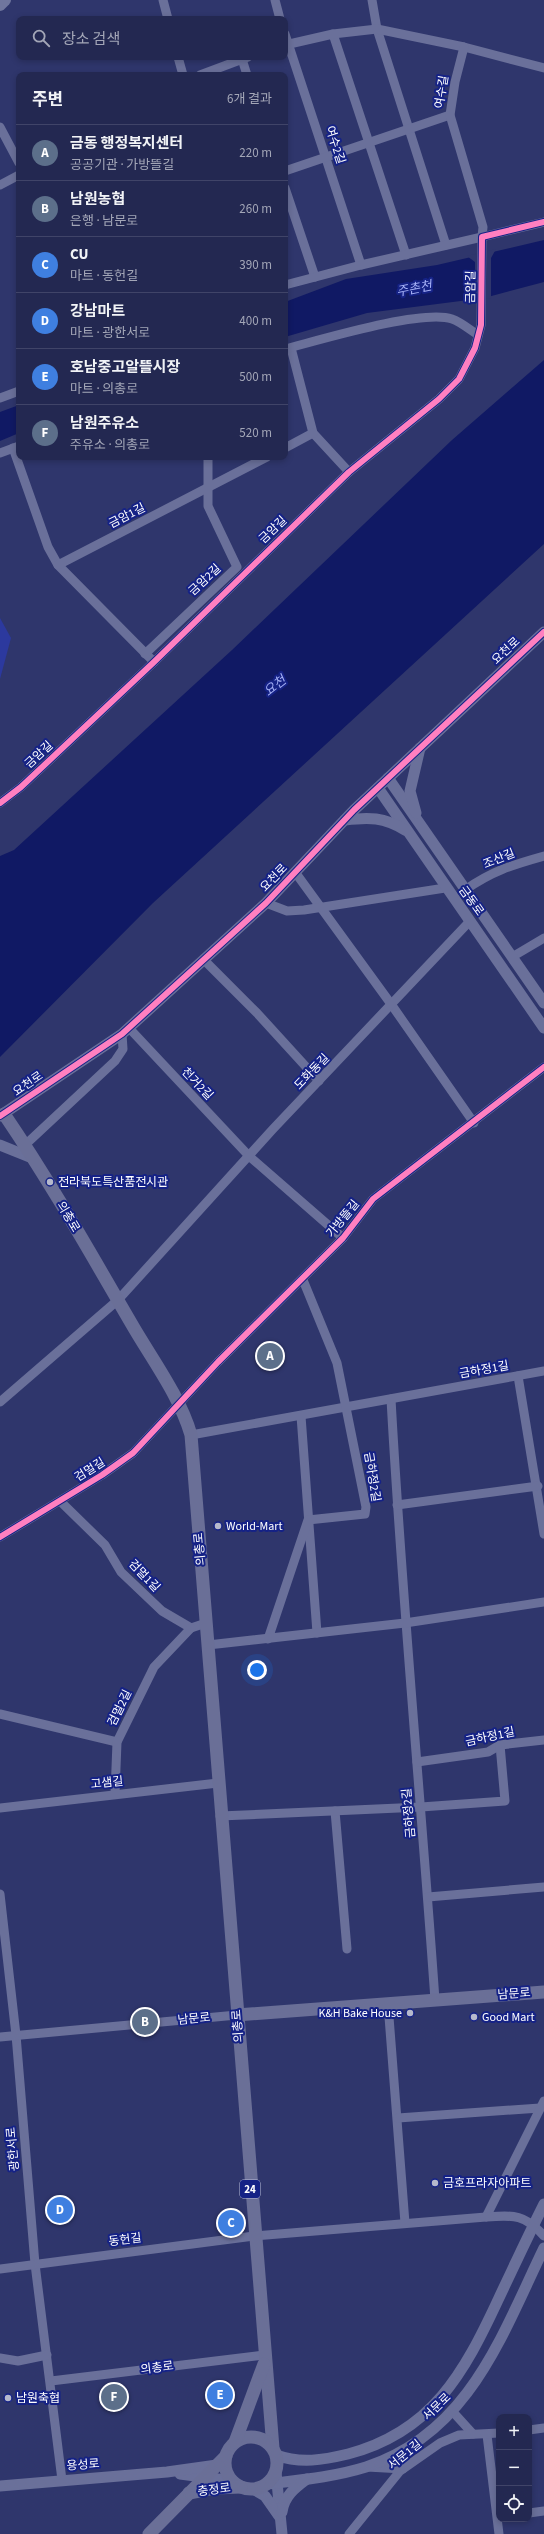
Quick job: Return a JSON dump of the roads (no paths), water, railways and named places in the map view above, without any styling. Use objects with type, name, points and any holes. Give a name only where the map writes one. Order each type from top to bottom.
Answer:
[{"type":"main road","points":[[0,5],[5,0]]},
{"type":"main road","name":"의총로","points":[[2,1115],[25,1145],[118,1300],[179,1405],[191,1435],[264,2359],[274,2451]]},
{"type":"main road","name":"남문로","points":[[237,2015],[544,1992]]},
{"type":"main road","name":"24","points":[[226,2456],[235,2442],[264,2359]]},
{"type":"main road","points":[[235,2442],[242,2438],[259,2438],[274,2451]]},
{"type":"main road","name":"24","points":[[273,2479],[274,2451]]},
{"type":"main road","points":[[226,2456],[226,2471],[242,2486],[273,2479]]},
{"type":"main road","name":"충정로","points":[[150,2534],[187,2494],[226,2456]]},
{"type":"main road","name":"충정로","points":[[187,2494],[215,2488],[242,2486]]},
{"type":"street","points":[[163,0],[167,16]]},
{"type":"street","points":[[275,0],[279,16]]},
{"type":"street","points":[[372,0],[377,29],[446,246]]},
{"type":"street","points":[[288,45],[334,34],[377,29],[464,47],[544,68]]},
{"type":"street","points":[[334,34],[368,143],[406,255]]},
{"type":"street","name":"여수길","points":[[464,47],[455,82],[450,115],[483,226]]},
{"type":"street","name":"여수2길","points":[[288,48],[326,157],[361,265]]},
{"type":"street","points":[[179,60],[182,72]]},
{"type":"street","points":[[208,72],[240,60]]},
{"type":"street","points":[[245,60],[247,72]]},
{"type":"street","points":[[288,170],[450,115]]},
{"type":"street","points":[[0,127],[16,157]]},
{"type":"street","points":[[0,185],[16,177]]},
{"type":"street","points":[[288,197],[315,277]]},
{"type":"street","points":[[288,284],[361,265],[544,222]]},
{"type":"street","name":"금암길","points":[[0,803],[21,787],[154,662],[349,472],[439,399],[459,379],[470,358],[481,325],[483,226]]},
{"type":"street","points":[[349,472],[313,433],[288,349],[377,326],[433,317],[452,319],[478,335]]},
{"type":"street","points":[[0,398],[16,392]]},
{"type":"street","points":[[288,446],[313,433]]},
{"type":"street","points":[[0,453],[16,447]]},
{"type":"street","points":[[20,460],[48,547],[58,565],[154,662]]},
{"type":"street","name":"금암2길","points":[[145,654],[237,567],[208,506],[208,460]]},
{"type":"street","points":[[208,488],[261,460]]},
{"type":"street","name":"금암1길","points":[[58,565],[208,488]]},
{"type":"street","name":"요천로","points":[[2,1115],[126,1031],[266,903],[345,820],[388,778],[544,632]]},
{"type":"street","points":[[420,748],[410,791],[420,824]]},
{"type":"street","name":"금동로","points":[[388,778],[544,1003]]},
{"type":"street","name":"금동로","points":[[378,788],[445,888],[470,921],[544,1028]]},
{"type":"street","points":[[345,820],[371,817],[390,821],[408,832]]},
{"type":"street","name":"조산길","points":[[465,890],[487,875],[502,868],[544,856]]},
{"type":"street","points":[[295,872],[391,1004],[474,1123]]},
{"type":"street","name":"요천로","points":[[266,903],[287,911],[320,908],[445,888]]},
{"type":"street","name":"도화동길","points":[[118,1300],[249,1156],[470,921]]},
{"type":"street","points":[[512,957],[544,938]]},
{"type":"street","points":[[204,960],[257,1013],[320,1082]]},
{"type":"street","points":[[25,1145],[115,1061],[123,1049],[126,1031]]},
{"type":"street","name":"천거2길","points":[[126,1031],[249,1156]]},
{"type":"street","name":"가방뜰길","points":[[179,1405],[218,1362],[344,1238],[373,1199],[544,1068]]},
{"type":"street","points":[[0,1145],[32,1158]]},
{"type":"street","points":[[249,1156],[344,1238]]},
{"type":"street","points":[[303,1280],[337,1363],[347,1407]]},
{"type":"street","points":[[0,1402],[118,1300]]},
{"type":"street","points":[[518,1376],[544,1371]]},
{"type":"street","name":"금하정1길","points":[[391,1399],[518,1376],[538,1486],[544,1534]]},
{"type":"street","points":[[191,1435],[391,1399]]},
{"type":"street","name":"금하정2길","points":[[391,1399],[396,1505],[422,1807],[435,2000]]},
{"type":"street","name":"검멀길","points":[[0,1537],[60,1501],[133,1453],[179,1405]]},
{"type":"street","name":"금하정2길","points":[[308,1520],[365,1514],[366,1507],[347,1407]]},
{"type":"street","points":[[301,1416],[317,1633]]},
{"type":"street","points":[[396,1505],[538,1486]]},
{"type":"street","name":"검멀1길","points":[[60,1501],[105,1545],[126,1576],[162,1611],[191,1628]]},
{"type":"street","points":[[268,1639],[308,1520]]},
{"type":"street","points":[[208,1645],[405,1623],[544,1602]]},
{"type":"street","points":[[191,1628],[206,1623]]},
{"type":"street","name":"검멀2길","points":[[0,1714],[117,1742],[154,1666],[191,1628]]},
{"type":"street","name":"금하정1길","points":[[417,1762],[488,1752],[500,1745],[544,1740]]},
{"type":"street","points":[[115,1794],[117,1742]]},
{"type":"street","points":[[220,1816],[422,1807],[505,1800],[500,1745]]},
{"type":"street","name":"고샘길","points":[[0,1808],[218,1783]]},
{"type":"street","points":[[335,1811],[347,1949]]},
{"type":"street","points":[[428,1897],[544,1887]]},
{"type":"street","name":"광한서로","points":[[0,1894],[16,2035],[35,2264],[51,2381],[62,2480]]},
{"type":"street","points":[[388,2004],[405,2223]]},
{"type":"street","name":"남문로","points":[[0,2036],[237,2015]]},
{"type":"street","points":[[398,2118],[542,2105]]},
{"type":"street","points":[[486,2217],[542,2105]]},
{"type":"street","name":"서문로","points":[[274,2451],[305,2461],[348,2454],[390,2438],[439,2402],[474,2353],[544,2204]]},
{"type":"street","points":[[254,2236],[405,2223],[512,2216],[522,2217],[534,2224],[544,2236]]},
{"type":"street","name":"동헌길","points":[[0,2269],[254,2236]]},
{"type":"street","name":"서문로","points":[[273,2479],[307,2479],[366,2467],[398,2453],[427,2434],[453,2412],[489,2361],[544,2248]]},
{"type":"street","points":[[0,2358],[18,2361],[47,2354]]},
{"type":"street","name":"의총로","points":[[51,2381],[264,2359]]},
{"type":"street","points":[[453,2412],[473,2434]]},
{"type":"street","points":[[532,2430],[544,2428]]},
{"type":"street","name":"서문1길","points":[[348,2534],[404,2469],[440,2443],[459,2435],[496,2433]]},
{"type":"street","points":[[486,2434],[496,2502]]},
{"type":"street","points":[[348,2454],[352,2470]]},
{"type":"street","name":"용성로","points":[[0,2486],[167,2472],[217,2465]]},
{"type":"street","points":[[366,2467],[404,2469]]},
{"type":"street","name":"용성로","points":[[167,2472],[242,2486]]},
{"type":"street","points":[[273,2479],[282,2534]]},
{"type":"street","points":[[280,2518],[285,2499],[307,2479]]},
{"type":"street","points":[[242,2486],[265,2496],[276,2509],[280,2518]]},
{"type":"street","points":[[532,2513],[544,2511]]},
{"type":"street","points":[[498,2522],[499,2534]]},
{"type":"water","name":"주촌천","points":[[544,240],[544,282],[484,298],[367,313],[288,336],[288,301],[346,279],[437,265]]},
{"type":"water","name":"요천","points":[[544,360],[544,544],[153,903],[0,1057],[0,856],[14,850],[232,650],[452,440]]},
{"type":"water","points":[[16,406],[16,434],[0,441],[0,412]]},
{"type":"place","name":"전라북도특산품전시관","points":[[50,1182]]},
{"type":"place","name":"금동 행정복지센터","points":[[270,1356]]},
{"type":"place","name":"World-Mart","points":[[218,1526]]},
{"type":"place","name":"K&H Bake House","points":[[410,2013]]},
{"type":"place","name":"Good Mart","points":[[474,2017]]},
{"type":"place","name":"남원농협","points":[[145,2022]]},
{"type":"place","name":"금호프라자아파트","points":[[435,2183]]},
{"type":"place","name":"강남마트","points":[[60,2210]]},
{"type":"place","name":"CU","points":[[231,2223]]},
{"type":"place","name":"호남중고알뜰시장","points":[[220,2395]]},
{"type":"place","name":"남원주유소","points":[[114,2397]]},
{"type":"place","name":"남원축협","points":[[8,2398]]}]
